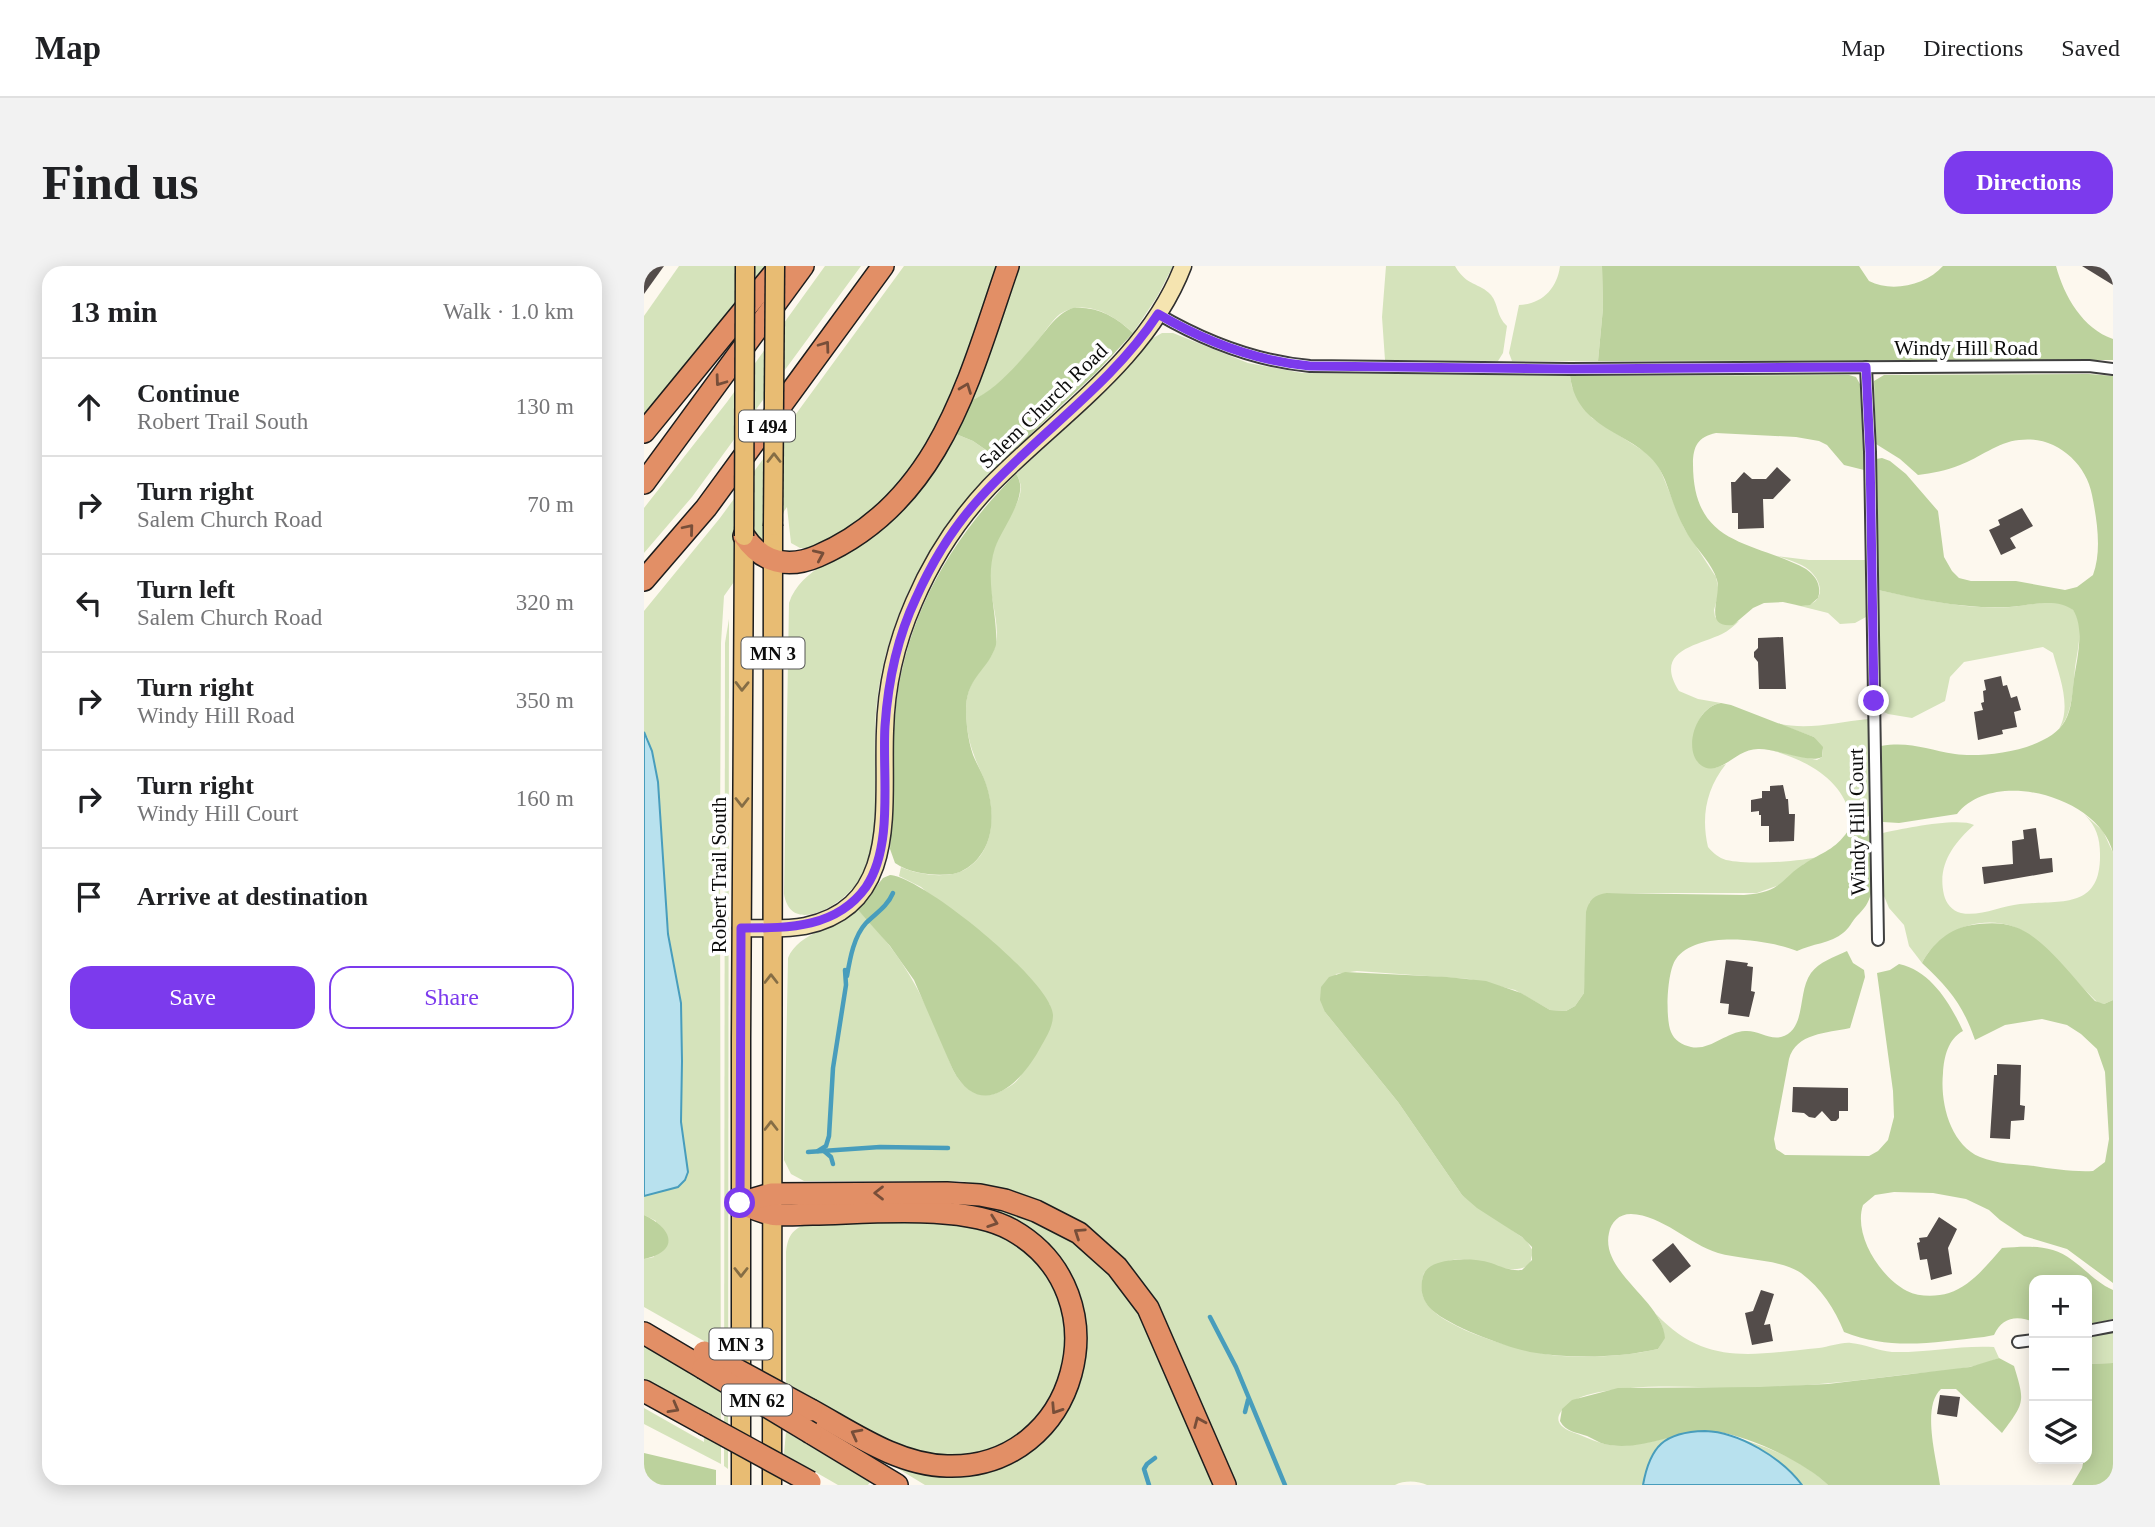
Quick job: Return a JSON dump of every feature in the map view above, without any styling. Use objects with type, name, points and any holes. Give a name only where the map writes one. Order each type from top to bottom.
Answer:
[{"type":"highway","points":[[644,432],[780,266]]},
{"type":"highway","points":[[644,483],[803,266]]},
{"type":"highway","name":"I 494","points":[[644,580],[706,508],[883,266]]},
{"type":"highway","points":[[758,549],[799,562],[830,550],[871,523],[913,481],[937,449],[953,419],[1008,266]]},
{"type":"highway","points":[[771,1204],[947,1193],[980,1195],[1037,1211],[1079,1233],[1117,1267],[1148,1308],[1225,1485]]},
{"type":"highway","points":[[644,1320],[703,1360],[916,1462],[948,1466],[970,1465],[1010,1452],[1047,1422],[1060,1403],[1075,1362],[1074,1318],[1061,1280],[1044,1255],[1021,1236],[990,1220],[938,1213],[740,1203]]},
{"type":"highway","name":"MN 62","points":[[644,1333],[703,1360],[811,1433],[897,1485]]},
{"type":"highway","name":"MN 62","points":[[644,1391],[805,1484]]},
{"type":"main road","name":"Robert Trail South","points":[[745,266],[771,928],[772,1485]]},
{"type":"main road","name":"Robert Trail South","points":[[741,1485],[743,569],[773,526],[775,266]]},
{"type":"street","name":"Salem Church Road","points":[[741,928],[805,926],[838,913],[858,896],[874,872],[880,853],[883,831],[885,729],[893,667],[908,615],[941,549],[962,518],[988,488],[1114,369],[1141,339],[1158,314],[1183,266]]},
{"type":"street","name":"Windy Hill Road","points":[[1158,314],[1202,338],[1231,349],[1268,360],[1310,366],[1570,369],[2089,366],[2113,369]]},
{"type":"street","name":"Windy Hill Court","points":[[1866,367],[1878,940]]},
{"type":"street","points":[[2092,1330],[2113,1326]]},
{"type":"street","points":[[2018,1342],[2029,1341]]},
{"type":"green space","points":[[679,266],[773,266],[644,422],[644,316]]},
{"type":"green space","points":[[825,266],[861,266],[692,497],[644,553],[644,508],[727,402]]},
{"type":"green space","points":[[904,266],[1002,266],[948,416],[904,482],[863,520],[814,548],[800,548],[791,543],[787,507],[724,596],[721,643],[720,836],[721,1464],[644,1424],[644,1408],[704,1442],[704,1411],[644,1379],[644,1346],[703,1381],[704,1341],[644,1307],[644,1259],[654,1257],[656,1221],[644,1215],[644,1196],[678,1187],[688,1172],[681,1122],[682,1061],[661,857],[658,782],[648,738],[644,732],[644,611],[720,518]]},
{"type":"green space","points":[[1017,266],[1173,266],[1157,297],[1133,333],[1117,320],[1099,311],[1089,308],[1070,309],[1054,319],[1025,357],[999,383],[970,401]]},
{"type":"green space","points":[[1386,266],[1455,266],[1464,278],[1491,295],[1507,326],[1503,353],[1498,361],[1385,360],[1382,317]]},
{"type":"green space","points":[[1560,266],[1602,266],[1603,308],[1598,361],[1512,361],[1509,353],[1519,305],[1535,302],[1547,294],[1556,282]]},
{"type":"green space","points":[[1602,266],[1859,266],[1869,281],[1898,287],[1928,278],[1943,266],[2056,266],[2064,289],[2076,310],[2093,328],[2113,339],[2113,360],[1598,361],[1603,308]]},
{"type":"green space","points":[[1073,308],[1106,314],[1133,333],[1096,373],[1002,461],[973,441],[956,434],[970,401],[988,391],[1004,377],[1056,319]]},
{"type":"green space","points":[[1162,333],[1173,333],[1248,363],[1302,373],[1570,376],[1572,387],[1592,418],[1645,452],[1658,464],[1684,528],[1716,577],[1719,592],[1715,617],[1727,625],[1739,621],[1722,634],[1681,652],[1671,666],[1672,677],[1679,691],[1698,699],[1721,703],[1705,711],[1694,736],[1698,762],[1715,768],[1726,764],[1714,783],[1707,804],[1705,825],[1708,847],[1721,858],[1736,862],[1774,862],[1822,856],[1804,864],[1782,884],[1757,893],[1606,893],[1589,903],[1584,993],[1575,1006],[1566,1011],[1550,1010],[1515,990],[1469,979],[1357,971],[1336,974],[1325,1012],[1398,1102],[1462,1195],[1526,1240],[1533,1251],[1530,1264],[1523,1268],[1506,1269],[1460,1259],[1433,1268],[1424,1273],[1422,1282],[1423,1296],[1430,1308],[1456,1326],[1492,1340],[1530,1351],[1561,1356],[1610,1356],[1658,1349],[1663,1340],[1663,1332],[1656,1314],[1693,1343],[1732,1353],[1773,1353],[1847,1343],[1892,1352],[1994,1347],[1999,1358],[1956,1369],[1808,1385],[1626,1388],[1587,1395],[1573,1401],[1562,1411],[1559,1422],[1563,1427],[1610,1445],[1628,1445],[1675,1436],[1656,1450],[1649,1462],[1643,1485],[1427,1485],[1403,1482],[1395,1485],[1234,1485],[1151,1298],[1002,1189],[960,1181],[804,1181],[791,1174],[784,1160],[788,958],[800,942],[858,910],[904,966],[925,1004],[953,1070],[968,1089],[981,1095],[989,1095],[1005,1089],[1018,1079],[1030,1058],[1050,1005],[1021,970],[921,887],[899,876],[901,867],[932,875],[957,873],[974,863],[987,844],[991,808],[985,781],[970,744],[966,708],[971,686],[994,651],[996,642],[990,567],[1003,527],[1020,494],[1020,481],[1016,474],[1110,387],[1153,338]]},
{"type":"green space","points":[[1884,375],[2113,376],[2113,853],[2104,833],[2088,817],[2068,804],[2044,795],[2019,791],[1995,792],[1974,800],[1957,814],[1899,823],[1883,822],[1881,746],[1910,745],[1955,754],[1983,755],[2031,745],[2057,731],[2069,711],[2078,653],[2079,626],[2073,610],[2059,604],[1976,607],[1878,590],[1876,459],[1890,461],[1906,474],[1938,511],[1944,557],[1959,578],[1971,581],[2016,581],[2065,590],[2077,587],[2093,575],[2098,535],[2092,495],[2083,472],[2066,453],[2044,442],[2011,441],[1955,467],[1918,475],[1900,459],[1876,444],[1874,381]]},
{"type":"green space","points":[[1570,376],[1856,377],[1861,386],[1864,470],[1844,465],[1827,445],[1819,441],[1796,437],[1716,433],[1698,443],[1693,464],[1696,491],[1703,511],[1715,526],[1729,537],[1806,569],[1819,585],[1818,598],[1810,605],[1764,603],[1753,608],[1733,625],[1718,622],[1715,610],[1718,587],[1715,574],[1684,528],[1656,464],[1644,451],[1599,423],[1586,411],[1576,396]]},
{"type":"green space","points":[[956,434],[973,441],[1002,461],[952,519],[930,551],[897,620],[885,656],[878,694],[875,819],[870,852],[864,869],[855,885],[829,908],[801,915],[788,905],[784,894],[789,603],[803,580],[813,571],[861,542],[895,511],[928,475]]},
{"type":"green space","points":[[1016,474],[1020,482],[1018,501],[992,560],[991,584],[996,645],[970,687],[966,707],[971,749],[985,780],[991,802],[992,822],[988,841],[979,857],[964,870],[946,875],[915,872],[895,863],[890,849],[895,716],[908,647],[933,584],[950,555],[992,499]]},
{"type":"green space","points":[[1777,556],[1809,560],[1865,560],[1866,617],[1855,623],[1840,624],[1828,613],[1796,605],[1815,601],[1820,592],[1817,580],[1806,568]]},
{"type":"green space","points":[[1878,590],[1960,605],[1994,608],[2060,603],[2073,610],[2079,622],[2079,638],[2072,700],[2064,723],[2059,729],[2063,720],[2064,701],[2058,671],[2053,653],[2043,647],[1964,662],[1950,677],[1945,701],[1912,718],[1880,710]]},
{"type":"green space","points":[[729,619],[728,1469],[724,1466],[725,643]]},
{"type":"green space","points":[[1721,703],[1814,737],[1823,747],[1822,757],[1809,759],[1758,749],[1743,753],[1717,768],[1704,767],[1693,753],[1694,732],[1704,713]]},
{"type":"green space","points":[[1868,719],[1870,815],[1866,818],[1850,818],[1840,792],[1819,772],[1807,764],[1766,749],[1817,760],[1822,757],[1823,750],[1814,737],[1776,723],[1811,726]]},
{"type":"green space","points":[[2085,815],[2103,831],[2113,853],[2113,1000],[2104,1004],[2098,1003],[2033,938],[2004,924],[1972,925],[1957,930],[1931,949],[1922,963],[1909,946],[1904,925],[1889,908],[1884,896],[1883,833],[1943,823],[1974,825],[1948,856],[1942,884],[1945,898],[1952,909],[1976,914],[2020,904],[2064,901],[2086,893],[2094,885],[2099,872],[2100,854],[2097,833]]},
{"type":"green space","points":[[1850,828],[1866,828],[1870,832],[1871,893],[1866,906],[1847,929],[1833,939],[1797,951],[1769,943],[1734,940],[1716,940],[1686,950],[1673,965],[1669,984],[1668,1016],[1672,1035],[1682,1043],[1698,1048],[1745,1031],[1781,1037],[1795,1027],[1804,990],[1814,969],[1847,951],[1853,963],[1864,970],[1865,977],[1850,1028],[1805,1039],[1793,1050],[1774,1139],[1776,1149],[1785,1155],[1869,1156],[1888,1140],[1894,1117],[1877,973],[1890,970],[1899,964],[1921,973],[1930,981],[1945,999],[1963,1031],[1948,1049],[1942,1085],[1945,1109],[1961,1143],[1980,1157],[1993,1161],[2093,1171],[2105,1162],[2109,1139],[2105,1072],[2097,1049],[2067,1025],[2042,1019],[2005,1025],[1975,1040],[1954,998],[1922,963],[1942,938],[1964,927],[1999,924],[2026,932],[2068,970],[2095,1001],[2104,1004],[2113,1000],[2113,1283],[2067,1249],[2024,1236],[1989,1210],[1966,1199],[1933,1193],[1894,1192],[1875,1195],[1863,1205],[1862,1229],[1865,1242],[1879,1266],[1897,1285],[1907,1291],[1933,1296],[1957,1290],[1978,1274],[2002,1248],[2029,1247],[2056,1251],[2091,1275],[2029,1275],[2029,1321],[2016,1318],[2006,1321],[1994,1335],[1931,1343],[1879,1342],[1844,1332],[1821,1292],[1793,1268],[1718,1253],[1654,1219],[1631,1214],[1619,1217],[1612,1225],[1609,1247],[1622,1274],[1662,1324],[1665,1338],[1658,1349],[1594,1357],[1530,1352],[1479,1336],[1432,1310],[1423,1297],[1422,1285],[1427,1269],[1451,1260],[1471,1259],[1522,1270],[1532,1260],[1532,1247],[1462,1195],[1398,1102],[1325,1012],[1320,1000],[1321,987],[1329,977],[1345,972],[1486,981],[1521,993],[1550,1010],[1566,1011],[1575,1006],[1584,993],[1586,912],[1590,901],[1595,897],[1606,893],[1744,895],[1767,891],[1836,845]]},
{"type":"green space","points":[[890,875],[906,880],[929,893],[984,933],[1032,979],[1047,1000],[1053,1015],[1046,1038],[1021,1075],[999,1093],[987,1096],[975,1093],[964,1085],[953,1070],[914,980],[890,946],[858,910],[883,878]]},
{"type":"green space","points":[[949,1201],[988,1204],[1045,1223],[1091,1252],[1141,1312],[1217,1485],[925,1485],[897,1468],[899,1464],[948,1474],[1062,1415],[1070,1283],[968,1208]]},
{"type":"green space","points":[[644,1215],[661,1226],[666,1233],[668,1245],[664,1251],[644,1259]]},
{"type":"green space","points":[[938,1222],[989,1230],[1005,1236],[1028,1252],[1041,1266],[1055,1290],[1067,1329],[1067,1352],[1061,1377],[1051,1399],[1036,1419],[1018,1435],[997,1447],[974,1455],[950,1457],[925,1455],[909,1450],[854,1425],[786,1387],[786,1252],[793,1232],[812,1223]]},
{"type":"green space","points":[[2092,1276],[2113,1290],[2113,1319],[2092,1324]]},
{"type":"green space","points":[[2113,1332],[2113,1363],[2092,1364],[2092,1337]]},
{"type":"green space","points":[[1999,1358],[2014,1366],[2021,1395],[2019,1408],[2002,1433],[1956,1389],[1941,1389],[1935,1397],[1931,1421],[1940,1485],[1828,1485],[1792,1460],[1761,1445],[1731,1435],[1718,1432],[1689,1433],[1630,1446],[1615,1446],[1572,1431],[1560,1421],[1562,1409],[1572,1400],[1618,1388],[1828,1384],[1970,1367]]},
{"type":"green space","points":[[2113,1363],[2113,1485],[2072,1485],[2083,1464],[2092,1464],[2092,1364]]},
{"type":"green space","points":[[786,1432],[870,1482],[868,1485],[838,1485],[784,1454]]},
{"type":"green space","points":[[1724,1434],[1766,1447],[1793,1460],[1828,1485],[1802,1485],[1786,1468],[1767,1454]]},
{"type":"green space","points":[[644,1453],[716,1470],[716,1485],[644,1485]]},
{"type":"water","points":[[644,732],[652,751],[658,782],[668,934],[681,1003],[681,1122],[688,1172],[678,1187],[644,1196]]},
{"type":"water","points":[[1705,1431],[1732,1436],[1759,1448],[1783,1465],[1802,1485],[1643,1485],[1650,1460],[1661,1444],[1679,1434]]},
{"type":"building","points":[[644,266],[664,266],[644,294]]},
{"type":"building","points":[[2082,266],[2113,266],[2113,285]]},
{"type":"building","points":[[1777,467],[1791,480],[1773,499],[1763,499],[1764,528],[1738,529],[1738,513],[1732,513],[1731,482],[1735,482],[1744,472],[1752,479],[1766,479]]},
{"type":"building","points":[[2022,508],[2033,526],[2010,538],[2016,548],[2001,555],[1989,530],[2000,525],[1998,520]]},
{"type":"building","points":[[1783,637],[1786,689],[1759,689],[1758,662],[1754,657],[1758,638]]},
{"type":"building","points":[[2001,676],[2003,686],[2007,685],[2011,698],[2017,696],[2021,710],[2014,712],[2017,727],[2002,730],[2003,734],[1978,740],[1974,712],[1983,710],[1981,703],[1984,702],[1983,691],[1986,690],[1984,680]]},
{"type":"building","points":[[1783,785],[1789,814],[1795,814],[1794,841],[1769,842],[1769,826],[1761,826],[1759,811],[1751,812],[1751,800],[1762,798],[1762,791],[1770,791],[1770,786]]},
{"type":"building","points":[[2036,828],[2040,859],[2052,858],[2053,872],[1984,884],[1982,867],[2013,864],[2012,841],[2024,839],[2023,830]]},
{"type":"building","points":[[1726,960],[1748,963],[1747,966],[1753,967],[1751,991],[1755,992],[1749,1017],[1728,1014],[1729,1004],[1720,1003]]},
{"type":"building","points":[[1997,1064],[2021,1065],[2020,1105],[2025,1106],[2024,1120],[2011,1121],[2010,1139],[1990,1138]]},
{"type":"building","points":[[1793,1087],[1848,1088],[1848,1111],[1839,1111],[1836,1121],[1831,1121],[1822,1111],[1815,1118],[1792,1112]]},
{"type":"building","points":[[1939,1217],[1957,1229],[1948,1248],[1952,1274],[1931,1280],[1927,1259],[1920,1260],[1917,1243],[1920,1242],[1919,1238],[1927,1237]]},
{"type":"building","points":[[1673,1243],[1691,1266],[1670,1283],[1652,1260]]},
{"type":"building","points":[[1761,1290],[1774,1294],[1764,1325],[1770,1324],[1773,1341],[1752,1345],[1745,1313],[1753,1311]]},
{"type":"building","points":[[1940,1395],[1960,1397],[1957,1417],[1937,1414]]},
{"type":"waterway","points":[[847,976],[858,934],[893,893]]},
{"type":"waterway","points":[[818,1151],[826,1146],[829,1136],[833,1068],[846,985],[845,970]]},
{"type":"waterway","points":[[808,1152],[880,1147],[948,1148]]},
{"type":"waterway","points":[[824,1151],[831,1157],[833,1164]]},
{"type":"waterway","points":[[1210,1317],[1236,1367],[1285,1485]]},
{"type":"waterway","points":[[1245,1412],[1248,1400]]},
{"type":"waterway","points":[[1149,1485],[1144,1469],[1155,1458]]},
{"type":"route","points":[[740,1203],[741,928],[787,928],[811,924],[841,911],[865,888],[877,864],[881,845],[885,729],[893,667],[908,615],[927,574],[949,537],[977,500],[1114,369],[1141,339],[1158,314],[1202,338],[1250,356],[1310,366],[1570,369],[1866,367],[1874,701]]}]
